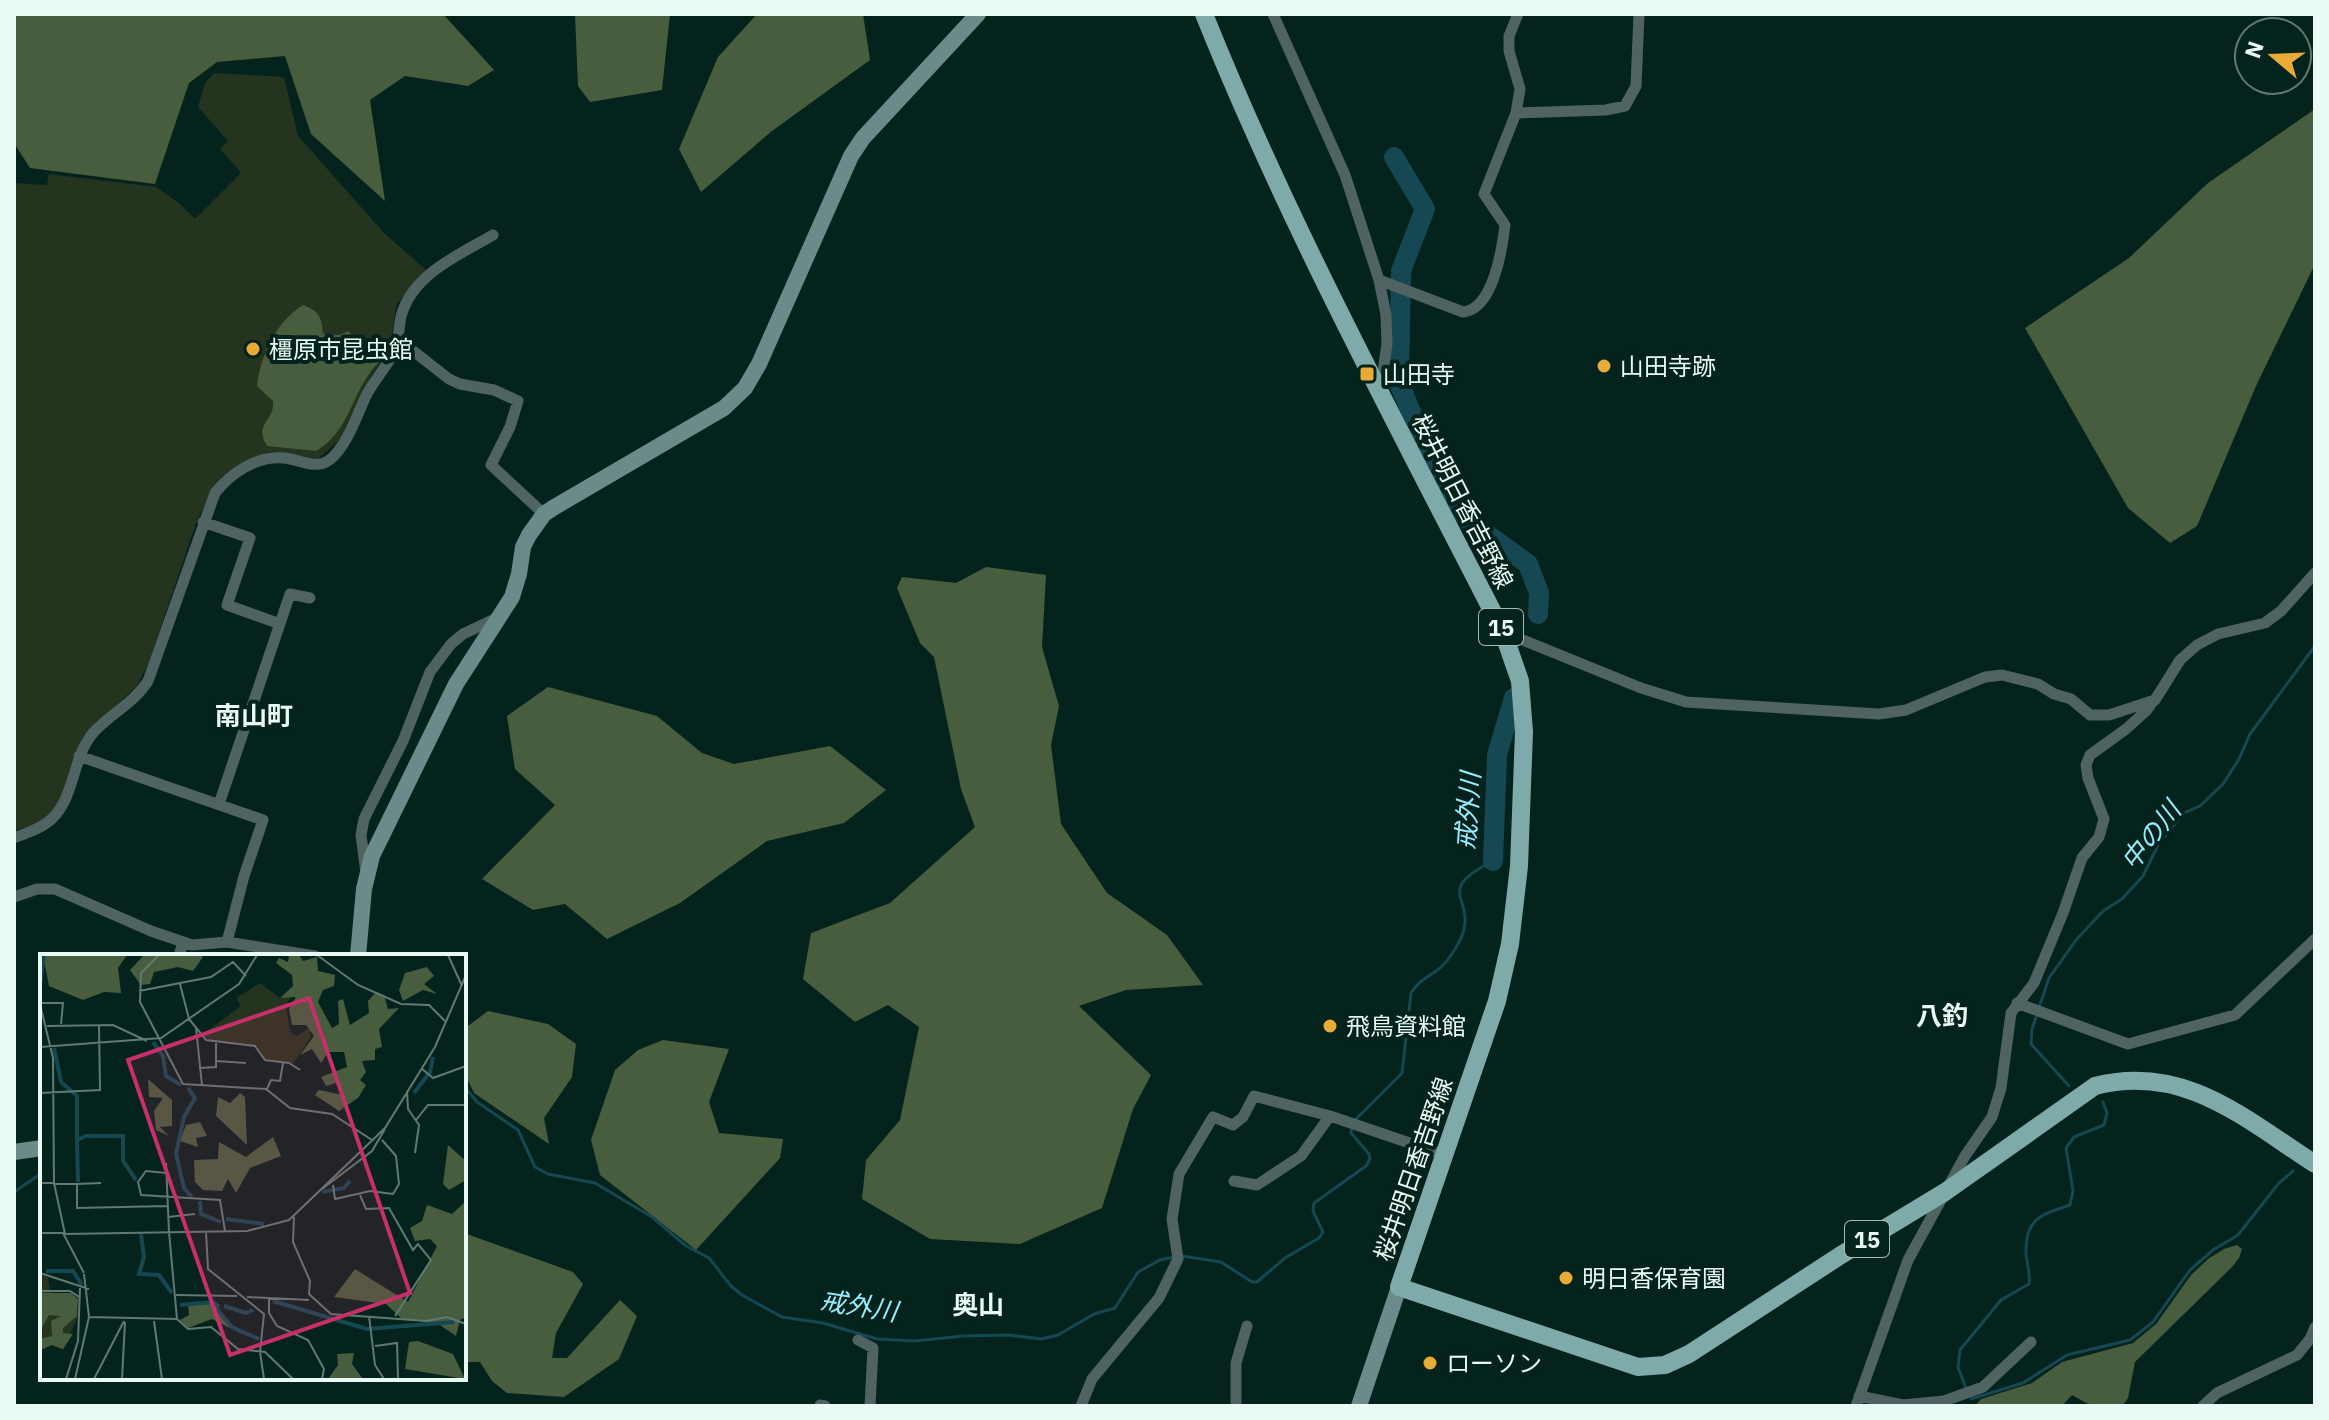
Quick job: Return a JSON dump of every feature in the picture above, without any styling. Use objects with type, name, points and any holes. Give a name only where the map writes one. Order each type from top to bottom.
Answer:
[{"type":"main road","name":"桜井明日香吉野線","points":[[1204,14],[1246,119],[1503,632],[1520,681],[1524,732],[1519,866],[1512,928],[1497,1001],[1442,1154],[1399,1287],[1638,1367],[1665,1365],[1689,1354],[1945,1192],[2095,1086],[2119,1080],[2146,1079],[2187,1087],[2226,1106],[2315,1164]]},
{"type":"street","points":[[366,873],[380,838],[456,684],[502,616],[516,586],[523,547],[544,514],[724,408],[745,388],[771,339],[851,156],[863,138],[978,14]]},
{"type":"street","points":[[1273,14],[1345,175],[1379,280],[1386,315],[1387,344],[1380,391]]},
{"type":"street","points":[[1379,280],[1463,312],[1471,311],[1481,303],[1502,249],[1505,225],[1484,194],[1516,113],[1520,89],[1509,51],[1509,36],[1518,14]]},
{"type":"street","points":[[1516,113],[1606,110],[1625,106],[1636,86],[1639,14]]},
{"type":"street","points":[[14,838],[38,829],[55,817],[65,799],[79,756],[91,735],[136,696],[148,681],[215,493],[223,483],[252,463],[273,458],[319,465],[329,461],[342,445],[376,377],[395,349],[406,305],[428,276],[493,235]]},
{"type":"street","points":[[398,339],[449,379],[494,390],[518,401],[510,427],[491,465],[544,514]]},
{"type":"street","points":[[203,522],[250,538],[227,605],[280,624]]},
{"type":"street","points":[[2031,1342],[1983,1387],[1944,1401],[1903,1405],[1858,1401],[1908,1260],[1965,1156],[1992,1117],[2009,1046],[2008,1026],[2017,1003],[2034,983],[2082,858],[2099,837],[2104,819],[2086,765],[2090,755],[2126,729],[2155,700],[2180,660],[2197,645],[2218,634],[2265,623],[2281,611],[2315,573]]},
{"type":"street","points":[[219,804],[290,594],[310,598]]},
{"type":"street","points":[[358,954],[366,873],[361,835],[364,819],[403,741],[427,679],[440,658],[463,634],[502,616]]},
{"type":"street","points":[[1503,632],[1641,688],[1686,702],[1879,714],[1906,710],[1985,677],[2002,675],[2038,684],[2054,694],[2071,699],[2090,715],[2109,715],[2155,700]]},
{"type":"street","points":[[79,756],[263,820],[227,942]]},
{"type":"street","points":[[14,897],[37,889],[55,889],[183,942],[201,946],[227,942],[242,950],[291,954]]},
{"type":"street","points":[[2017,1003],[2128,1044],[2235,1015],[2315,939]]},
{"type":"street","points":[[180,954],[183,942]]},
{"type":"street","points":[[1081,1406],[1092,1379],[1159,1298],[1178,1256],[1172,1219],[1179,1174],[1213,1117],[1233,1125],[1243,1117],[1254,1096],[1330,1116],[1442,1154]]},
{"type":"street","points":[[1234,1181],[1257,1185],[1301,1156],[1330,1116]]},
{"type":"street","points":[[14,1152],[40,1148]]},
{"type":"street","points":[[1359,1406],[1399,1287]]},
{"type":"street","points":[[1236,1406],[1236,1363],[1247,1326]]},
{"type":"street","points":[[2203,1406],[2217,1393],[2297,1355],[2315,1327]]},
{"type":"street","points":[[858,1340],[873,1348],[870,1406]]},
{"type":"green space","points":[[14,14],[443,14],[494,70],[468,86],[405,76],[370,100],[385,201],[311,134],[285,56],[217,62],[189,83],[155,184],[30,168],[14,143]]},
{"type":"green space","points":[[575,14],[670,14],[662,90],[590,102],[578,86]]},
{"type":"green space","points":[[757,14],[863,14],[870,60],[772,131],[701,192],[679,149],[718,57]]},
{"type":"green space","points":[[214,73],[284,77],[298,136],[384,233],[426,270],[396,305],[390,350],[372,374],[340,439],[318,459],[273,452],[242,463],[223,476],[197,520],[149,662],[137,686],[83,736],[70,767],[59,808],[42,822],[14,831],[14,183],[47,185],[49,174],[156,187],[195,219],[241,173],[220,149],[228,141],[198,107],[205,83]]},
{"type":"green space","points":[[2315,109],[2315,264],[2256,386],[2197,526],[2170,543],[2128,508],[2025,328],[2129,258],[2208,183]]},
{"type":"green space","points":[[303,305],[319,315],[323,334],[340,335],[348,331],[368,353],[381,360],[363,383],[338,431],[316,451],[267,446],[262,432],[271,414],[273,401],[257,386],[271,340],[285,320]]},
{"type":"green space","points":[[986,567],[1046,575],[1042,647],[1059,706],[1051,745],[1061,824],[1107,893],[1167,935],[1203,985],[1126,990],[1079,1006],[1151,1075],[1133,1109],[1102,1208],[1020,1244],[930,1239],[862,1199],[866,1160],[900,1120],[919,1027],[888,1005],[855,1022],[803,979],[811,933],[890,903],[975,827],[961,789],[934,657],[920,643],[897,588],[902,577],[956,583]]},
{"type":"green space","points":[[548,687],[657,716],[702,753],[734,764],[830,746],[886,790],[844,823],[767,841],[680,903],[607,939],[565,904],[533,910],[482,879],[555,805],[515,769],[507,716]]},
{"type":"green space","points":[[488,1011],[548,1024],[576,1044],[572,1077],[544,1118],[549,1144],[474,1093],[466,1076],[466,1028]]},
{"type":"green space","points":[[663,1040],[729,1049],[709,1102],[719,1133],[783,1139],[780,1158],[696,1250],[600,1175],[591,1140],[615,1070],[638,1050]]},
{"type":"green space","points":[[466,1234],[573,1272],[583,1284],[556,1333],[552,1358],[567,1358],[620,1300],[637,1316],[619,1359],[564,1397],[507,1393],[492,1381],[480,1362],[466,1362]]},
{"type":"green space","points":[[2237,1245],[2242,1249],[2232,1267],[2135,1362],[2128,1398],[2122,1406],[2092,1406],[2072,1395],[2062,1406],[1975,1406],[1981,1399],[2032,1383],[2062,1362],[2133,1343],[2156,1324],[2191,1275],[2208,1259]]},
{"type":"waterway","name":"戒外川","points":[[1394,157],[1425,209],[1401,271],[1399,383],[1437,475],[1469,521],[1528,564],[1539,593],[1538,614]]},
{"type":"waterway","name":"中の川","points":[[2069,1086],[2031,1044],[2032,1029],[2049,978],[2076,940],[2143,876],[2159,843],[2184,813],[2200,806],[2223,784],[2250,734],[2315,646]]},
{"type":"waterway","name":"戒外川","points":[[1493,861],[1497,755],[1514,698]]},
{"type":"waterway","name":"戒外川","points":[[1355,1120],[1402,1073],[1411,993],[1451,956],[1464,927],[1460,889],[1474,872],[1493,861]]},
{"type":"waterway","name":"戒外川","points":[[466,1088],[477,1102],[518,1130],[535,1167],[548,1174],[595,1183],[652,1217],[686,1246],[709,1258],[742,1295],[782,1317],[823,1323],[877,1339],[915,1341],[1009,1335],[1041,1339],[1058,1335],[1094,1314],[1115,1308],[1138,1272],[1160,1260],[1174,1257]]},
{"type":"waterway","name":"中の川","points":[[1967,1391],[1958,1367],[1960,1350],[2001,1300],[2029,1284],[2026,1252],[2029,1231],[2044,1215],[2070,1205],[2073,1191],[2066,1148],[2074,1137],[2104,1125],[2107,1113],[2103,1102]]},
{"type":"waterway","name":"戒外川","points":[[1182,1256],[1221,1262],[1252,1282],[1257,1282],[1285,1258],[1319,1238],[1323,1232],[1313,1211],[1314,1203],[1366,1166],[1370,1159],[1351,1133],[1352,1127]]},
{"type":"waterway","points":[[1971,1399],[2023,1383],[2067,1355],[2130,1340],[2153,1322],[2190,1270],[2213,1250],[2238,1235],[2279,1183],[2293,1171]]},
{"type":"waterway","name":"戒外川","points":[[14,1192],[40,1174]]},
{"type":"place","name":"橿原市昆虫館","points":[[253,349]]},
{"type":"place","name":"山田寺跡","points":[[1604,366]]},
{"type":"place","name":"山田寺","points":[[1367,374]]},
{"type":"place","name":"飛鳥資料館","points":[[1330,1026]]},
{"type":"place","name":"明日香保育園","points":[[1566,1278]]},
{"type":"place","name":"ローソン","points":[[1430,1363]]},
{"type":"district","name":"南山町","points":[[254,715]]},
{"type":"district","name":"八釣","points":[[1942,1015]]},
{"type":"district","name":"奥山","points":[[978,1304]]}]
